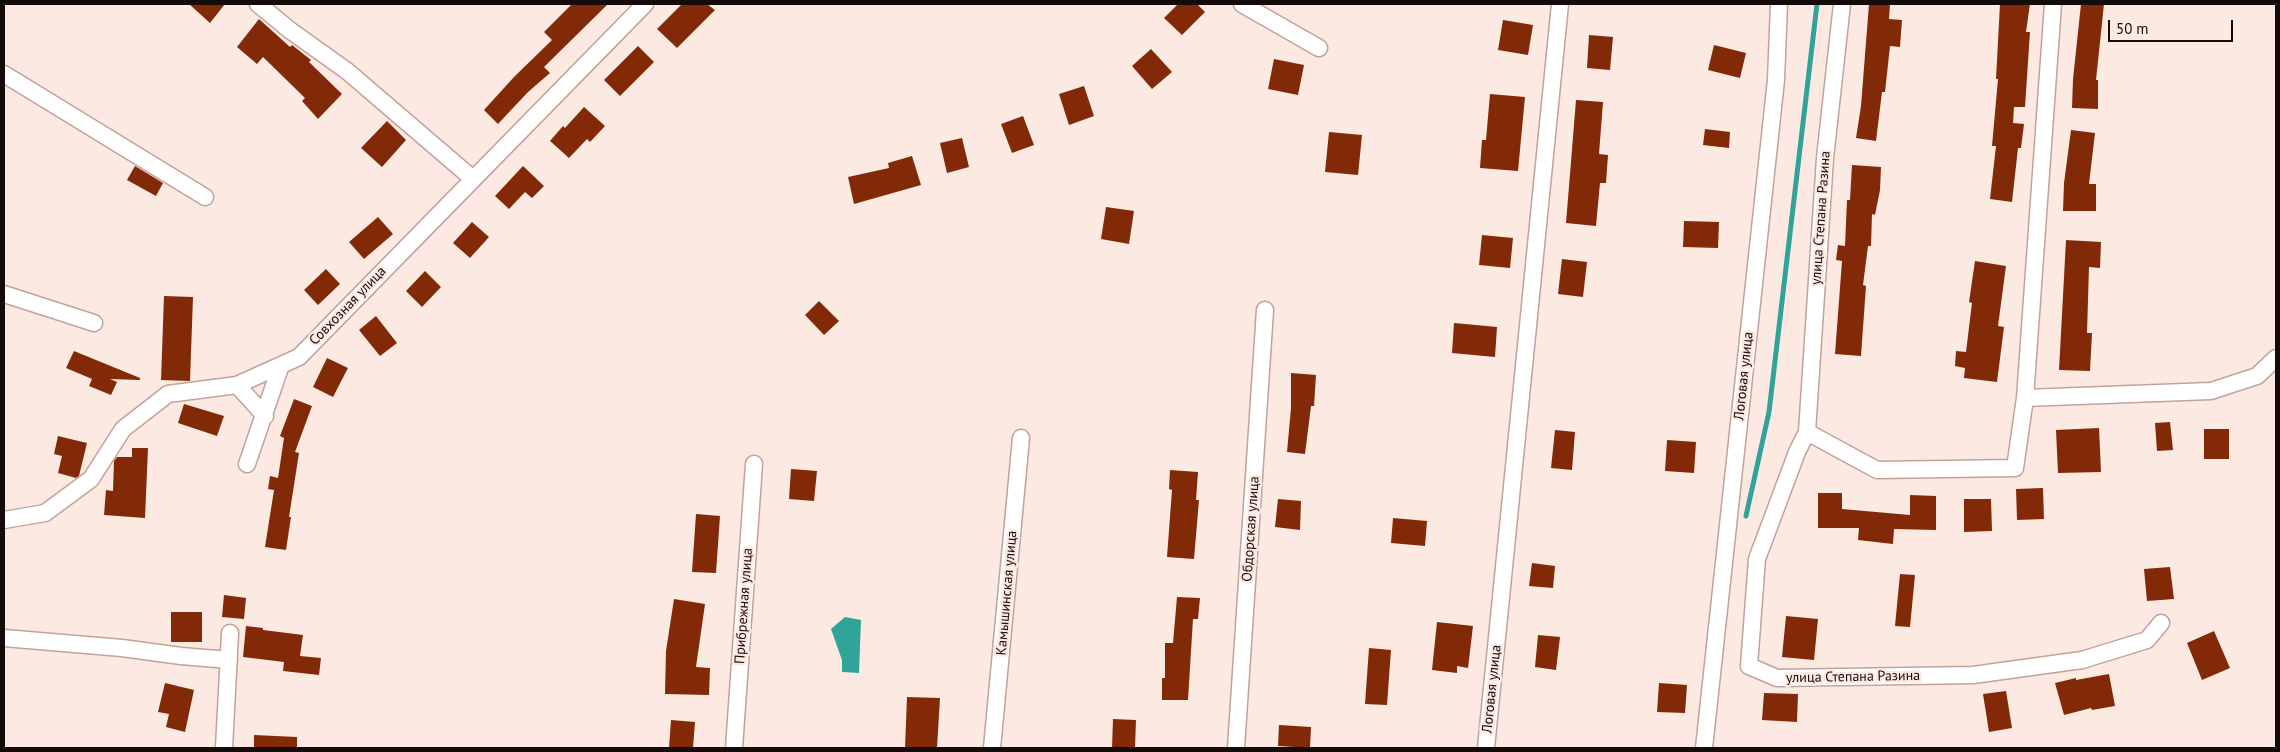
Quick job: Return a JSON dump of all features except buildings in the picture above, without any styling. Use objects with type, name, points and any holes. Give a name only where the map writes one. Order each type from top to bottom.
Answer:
[{"type":"street","points":[[258,4],[291,31],[347,71],[473,179]]},
{"type":"street","name":"Совхозная улица","points":[[4,520],[45,513],[90,479],[122,430],[168,394],[237,385],[299,357],[645,4]]},
{"type":"street","points":[[1242,4],[1319,48]]},
{"type":"street","name":"Логовая улица","points":[[1486,748],[1560,4]]},
{"type":"street","name":"Логовая улица","points":[[1704,748],[1776,80],[1779,4]]},
{"type":"street","name":"улица Степана Разина","points":[[1842,4],[1825,158],[1807,432],[1797,452],[1757,559],[1749,666],[1777,678],[1973,675],[2082,660],[2147,640],[2161,622]]},
{"type":"street","points":[[1807,432],[1877,470],[2015,468],[2025,398],[2053,4]]},
{"type":"street","points":[[4,74],[205,197]]},
{"type":"street","points":[[4,294],[94,323]]},
{"type":"street","name":"Обдорская улица","points":[[1236,748],[1265,310]]},
{"type":"street","points":[[2025,398],[2211,391],[2257,376],[2276,358]]},
{"type":"street","points":[[247,464],[281,365]]},
{"type":"street","points":[[237,385],[265,416]]},
{"type":"street","name":"Камышинская улица","points":[[992,748],[1021,438]]},
{"type":"street","name":"Прибрежная улица","points":[[734,748],[754,464]]},
{"type":"street","points":[[224,748],[230,633]]},
{"type":"street","points":[[4,638],[229,660]]},
{"type":"water","points":[[845,617],[861,620],[859,673],[842,672],[842,660],[831,629]]},
{"type":"waterway","points":[[1746,516],[1769,412],[1817,4]]}]
